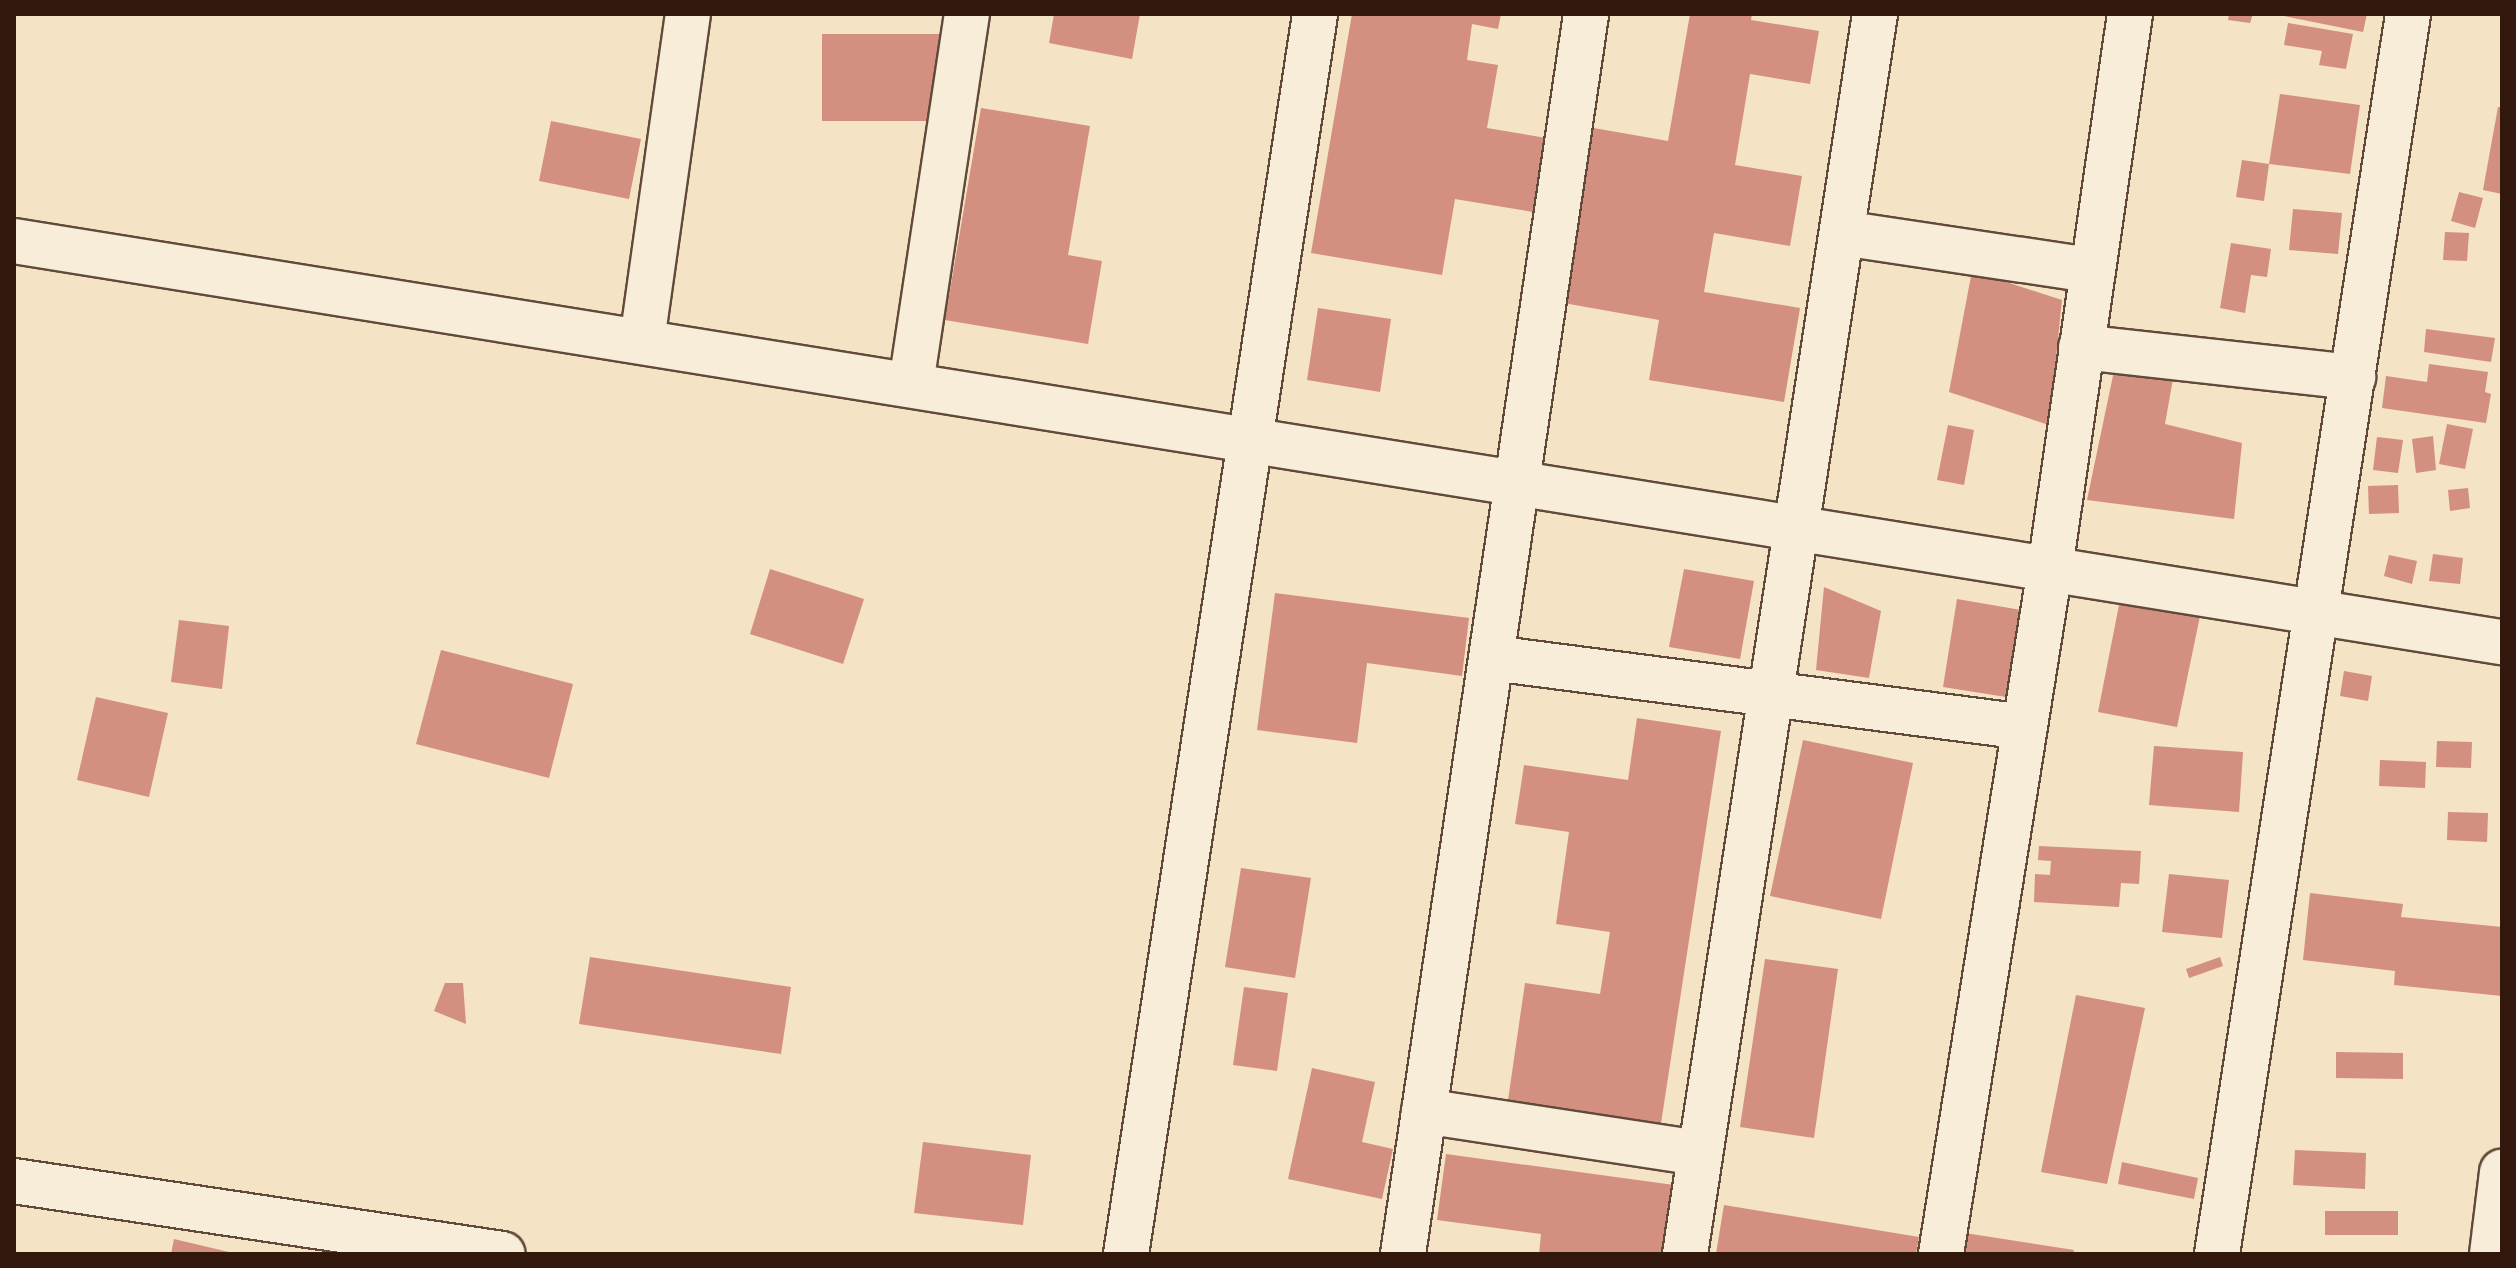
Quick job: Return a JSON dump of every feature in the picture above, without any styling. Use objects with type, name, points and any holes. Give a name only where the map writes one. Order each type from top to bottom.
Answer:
[{"type":"street","points":[[642,341],[688,14]]},
{"type":"street","points":[[911,384],[967,14]]},
{"type":"street","points":[[1126,1254],[1315,14]]},
{"type":"street","points":[[1403,1254],[1586,14]]},
{"type":"street","points":[[1685,1254],[1875,14]]},
{"type":"street","points":[[1941,1254],[2050,569],[2130,14]]},
{"type":"street","points":[[2217,1254],[2408,14]]},
{"type":"street","points":[[1842,233],[2091,270]]},
{"type":"street","points":[[14,241],[2502,642]]},
{"type":"street","points":[[2081,347],[2353,377]]},
{"type":"street","points":[[1492,658],[2025,727]]},
{"type":"street","points":[[1424,1111],[1700,1153]]},
{"type":"street","points":[[2492,1254],[2502,1172]]},
{"type":"street","points":[[14,1181],[503,1254]]},
{"type":"building","points":[[1054,14],[1140,14],[1132,59],[1049,43]]},
{"type":"building","points":[[1352,14],[1501,14],[1498,29],[1472,24],[1467,60],[1498,65],[1487,128],[1552,139],[1539,213],[1455,199],[1442,275],[1311,253]]},
{"type":"building","points":[[1690,14],[1752,14],[1751,20],[1819,31],[1810,84],[1750,74],[1735,165],[1802,176],[1790,246],[1714,233],[1704,292],[1800,308],[1784,402],[1649,380],[1659,320],[1558,302],[1588,127],[1668,141]]},
{"type":"building","points":[[2229,14],[2253,14],[2250,23],[2228,20]]},
{"type":"building","points":[[2274,14],[2367,14],[2363,32]]},
{"type":"building","points":[[2288,23],[2353,34],[2346,69],[2319,65],[2322,51],[2284,45]]},
{"type":"building","points":[[822,34],[940,34],[941,121],[822,121]]},
{"type":"building","points":[[2280,94],[2360,105],[2350,174],[2269,164]]},
{"type":"building","points":[[2498,107],[2502,107],[2502,194],[2483,190]]},
{"type":"building","points":[[981,108],[1090,126],[1068,255],[1102,261],[1088,344],[945,320]]},
{"type":"building","points":[[551,121],[641,139],[629,199],[539,181]]},
{"type":"building","points":[[2242,160],[2269,164],[2264,201],[2236,197]]},
{"type":"building","points":[[2459,192],[2483,198],[2475,228],[2451,221]]},
{"type":"building","points":[[2293,209],[2342,213],[2338,254],[2289,250]]},
{"type":"building","points":[[2445,232],[2469,233],[2467,261],[2443,260]]},
{"type":"building","points":[[2231,243],[2271,249],[2267,277],[2251,275],[2245,313],[2220,308]]},
{"type":"building","points":[[1972,271],[2062,300],[2049,425],[1949,392]]},
{"type":"building","points":[[1318,308],[1391,319],[1380,392],[1307,380]]},
{"type":"building","points":[[2426,329],[2495,338],[2491,362],[2424,352]]},
{"type":"building","points":[[2429,364],[2488,372],[2485,392],[2491,394],[2486,423],[2382,408],[2386,376],[2427,382]]},
{"type":"building","points":[[2115,366],[2174,373],[2165,424],[2242,443],[2234,519],[2087,500]]},
{"type":"building","points":[[2447,424],[2473,429],[2465,469],[2439,464]]},
{"type":"building","points":[[1948,425],[1974,430],[1964,485],[1937,480]]},
{"type":"building","points":[[2433,436],[2436,470],[2416,473],[2412,439]]},
{"type":"building","points":[[2377,437],[2403,440],[2398,473],[2373,470]]},
{"type":"building","points":[[2398,485],[2399,513],[2369,514],[2368,486]]},
{"type":"building","points":[[2468,488],[2470,508],[2450,511],[2448,490]]},
{"type":"building","points":[[2433,554],[2463,558],[2460,584],[2429,581]]},
{"type":"building","points":[[2389,555],[2417,561],[2412,584],[2384,576]]},
{"type":"building","points":[[770,569],[864,599],[843,664],[750,634]]},
{"type":"building","points":[[1684,569],[1754,581],[1740,659],[1669,647]]},
{"type":"building","points":[[1824,587],[1881,611],[1869,678],[1816,670]]},
{"type":"building","points":[[1275,593],[1469,618],[1462,676],[1367,663],[1357,743],[1257,730]]},
{"type":"building","points":[[1957,599],[2021,610],[2006,697],[1943,687]]},
{"type":"building","points":[[2120,600],[2200,616],[2177,727],[2098,712]]},
{"type":"building","points":[[179,620],[229,626],[222,689],[171,682]]},
{"type":"building","points":[[441,650],[573,684],[549,778],[416,744]]},
{"type":"building","points":[[2344,671],[2372,676],[2368,701],[2340,696]]},
{"type":"building","points":[[96,697],[168,713],[149,797],[77,780]]},
{"type":"building","points":[[1637,718],[1721,731],[1660,1130],[1507,1107],[1525,983],[1600,994],[1610,932],[1556,924],[1569,832],[1515,824],[1524,765],[1628,780]]},
{"type":"building","points":[[1803,740],[1913,763],[1881,919],[1770,896]]},
{"type":"building","points":[[2437,741],[2472,742],[2471,768],[2436,767]]},
{"type":"building","points":[[2154,746],[2243,752],[2239,812],[2149,805]]},
{"type":"building","points":[[2380,760],[2426,762],[2425,788],[2379,786]]},
{"type":"building","points":[[2448,812],[2488,813],[2487,842],[2447,840]]},
{"type":"building","points":[[2039,846],[2141,851],[2139,884],[2121,883],[2119,907],[2034,902],[2035,874],[2050,875],[2051,861],[2038,860]]},
{"type":"building","points":[[1241,868],[1311,878],[1295,978],[1225,967]]},
{"type":"building","points":[[2169,874],[2229,880],[2222,938],[2162,932]]},
{"type":"building","points":[[2310,893],[2403,904],[2401,917],[2502,927],[2502,996],[2394,985],[2395,971],[2303,960]]},
{"type":"building","points":[[590,957],[791,987],[781,1054],[579,1024]]},
{"type":"building","points":[[2220,957],[2223,966],[2189,978],[2186,969]]},
{"type":"building","points":[[1765,959],[1838,969],[1814,1138],[1740,1127]]},
{"type":"building","points":[[445,983],[463,983],[466,1024],[434,1011]]},
{"type":"building","points":[[1244,987],[1288,993],[1277,1071],[1233,1065]]},
{"type":"building","points":[[2076,995],[2145,1008],[2107,1184],[2041,1172]]},
{"type":"building","points":[[2336,1052],[2403,1053],[2403,1079],[2336,1078]]},
{"type":"building","points":[[1312,1068],[1375,1082],[1362,1142],[1393,1149],[1382,1199],[1288,1179]]},
{"type":"building","points":[[923,1142],[1031,1155],[1023,1225],[914,1213]]},
{"type":"building","points":[[2295,1150],[2366,1153],[2365,1189],[2293,1185]]},
{"type":"building","points":[[1446,1154],[1674,1185],[1665,1254],[1539,1254],[1541,1234],[1437,1220]]},
{"type":"building","points":[[2122,1162],[2198,1178],[2194,1199],[2118,1184]]},
{"type":"building","points":[[1724,1205],[1919,1237],[1916,1254],[1716,1254]]},
{"type":"building","points":[[2325,1211],[2398,1211],[2398,1235],[2325,1235]]},
{"type":"building","points":[[1965,1233],[2074,1250],[2073,1254],[1962,1254]]},
{"type":"building","points":[[174,1239],[233,1253],[171,1254]]}]
